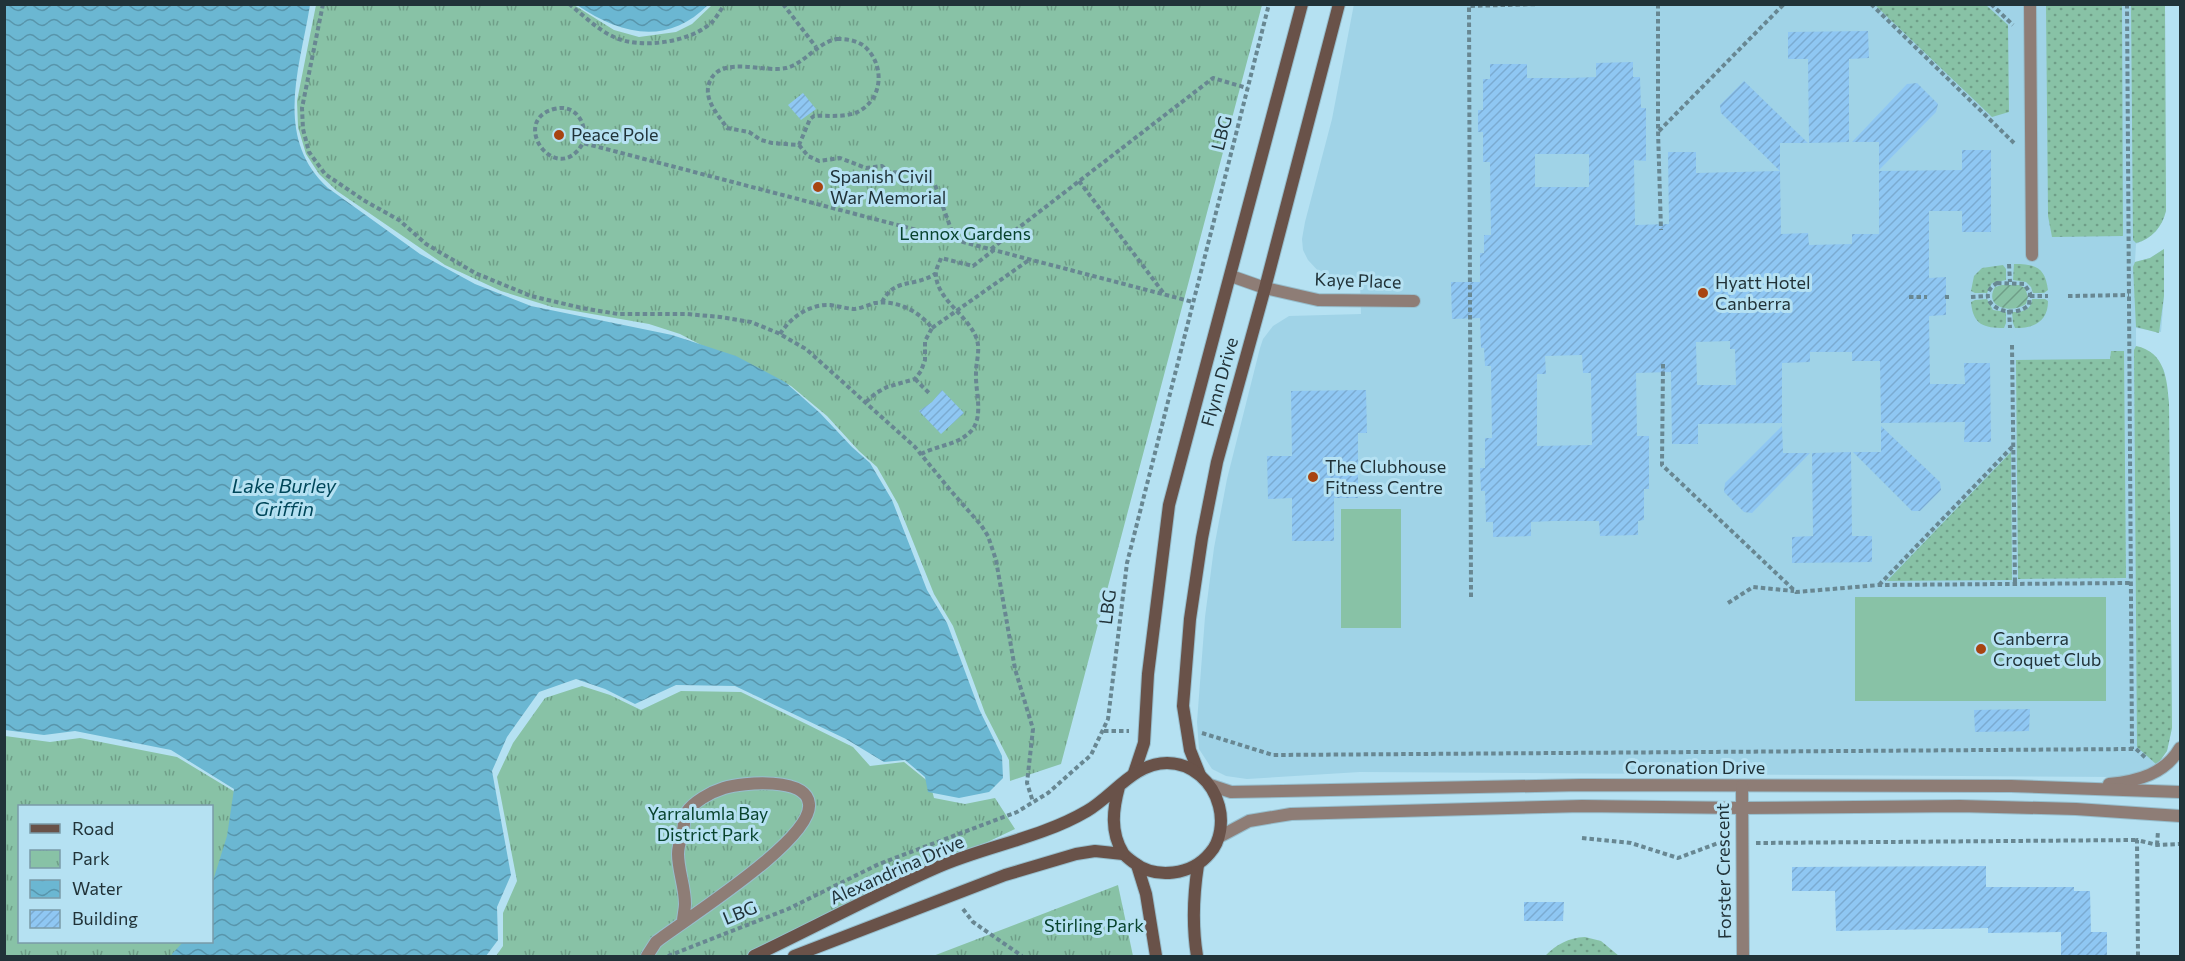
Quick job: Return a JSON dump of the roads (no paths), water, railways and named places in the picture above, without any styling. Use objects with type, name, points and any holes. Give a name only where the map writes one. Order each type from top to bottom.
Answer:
[{"type":"main road","name":"Flynn Drive","points":[[1134,773],[1144,743],[1148,674],[1169,505],[1302,4]]},
{"type":"main road","name":"Flynn Drive","points":[[1200,775],[1190,750],[1183,706],[1190,619],[1202,538],[1217,462],[1339,4]]},
{"type":"main road","points":[[794,957],[1005,875],[1076,854],[1095,851],[1123,854],[1151,872],[1169,873],[1198,865],[1211,852],[1219,837],[1219,805],[1210,785],[1200,775],[1184,766],[1168,763],[1152,765],[1134,773],[1119,787],[1114,806],[1113,822],[1123,854]]},
{"type":"main road","name":"Alexandrina Drive","points":[[754,957],[939,866],[1067,822],[1119,787]]},
{"type":"main road","points":[[1137,865],[1146,894],[1156,957]]},
{"type":"main road","points":[[1197,957],[1193,929],[1193,896],[1198,865]]},
{"type":"street","points":[[2030,4],[2032,255]]},
{"type":"street","name":"Kaye Place","points":[[1231,276],[1265,288],[1318,300],[1414,301]]},
{"type":"street","points":[[2075,787],[2128,782],[2145,777],[2171,762],[2181,748]]},
{"type":"street","points":[[646,957],[656,942],[753,872],[797,830],[810,808],[808,798],[802,790],[790,785],[750,784],[725,788],[700,800],[686,814],[678,854],[685,903],[683,922]]},
{"type":"street","name":"Coronation Drive","points":[[1210,785],[1231,792],[1582,785],[2075,787],[2181,792]]},
{"type":"street","name":"Forster Crescent","points":[[1742,786],[1743,957]]},
{"type":"street","points":[[1219,837],[1249,821],[1291,814],[1582,806],[1742,808],[2015,806],[2181,816]]},
{"type":"water","name":"Lake Burley Griffin","points":[[5,5],[310,5],[297,77],[295,124],[301,147],[311,168],[328,188],[420,254],[475,284],[531,306],[672,335],[736,356],[785,382],[870,463],[892,500],[927,590],[947,623],[979,709],[1002,756],[1003,778],[989,792],[959,798],[928,792],[925,777],[905,760],[884,762],[846,739],[735,686],[676,685],[635,704],[605,689],[576,679],[539,692],[507,737],[492,771],[511,875],[497,907],[498,940],[486,956],[172,956],[182,943],[213,943],[213,881],[227,836],[234,789],[171,750],[75,731],[44,735],[5,730]]},
{"type":"water","points":[[577,5],[708,5],[676,27],[644,32],[610,23]]},
{"type":"place","name":"Peace Pole","points":[[559,135]]},
{"type":"place","name":"Spanish Civil War Memorial","points":[[818,187]]},
{"type":"place","name":"Hyatt Hotel Canberra","points":[[1703,293]]},
{"type":"place","name":"The Clubhouse Fitness Centre","points":[[1313,477]]},
{"type":"place","name":"Canberra Croquet Club","points":[[1981,649]]},
{"type":"park label","name":"Lennox Gardens","points":[[965,234]]},
{"type":"park label","name":"Yarralumla Bay District Park","points":[[708,824]]},
{"type":"park label","name":"Stirling Park","points":[[1094,926]]}]
